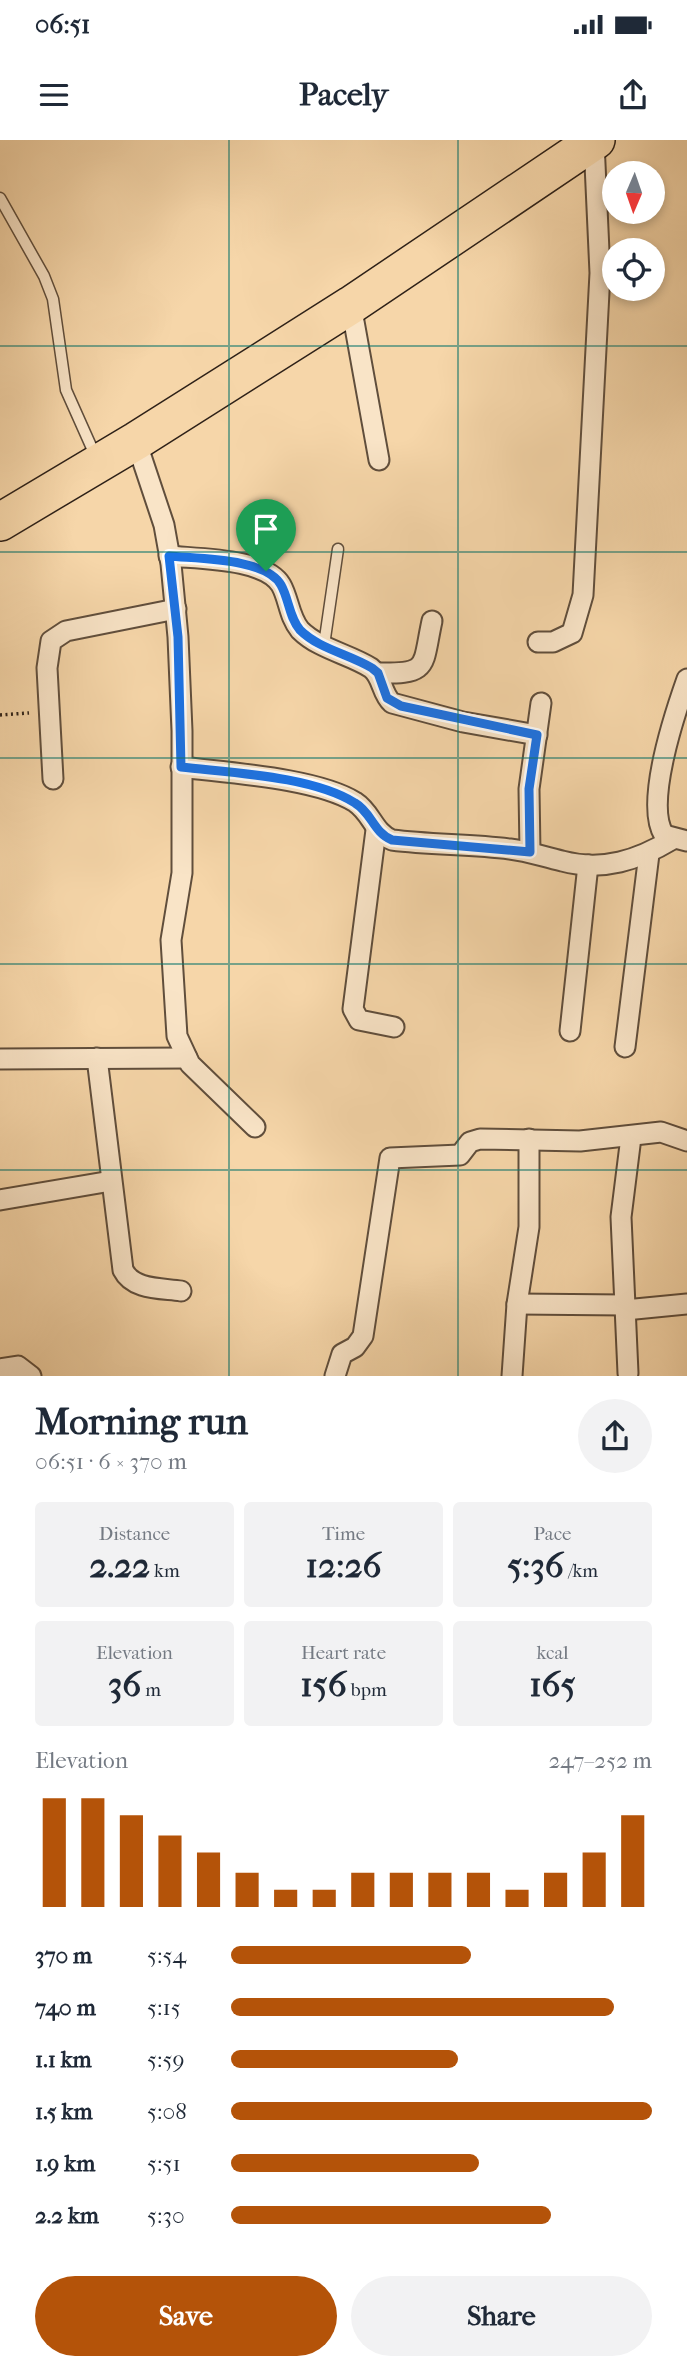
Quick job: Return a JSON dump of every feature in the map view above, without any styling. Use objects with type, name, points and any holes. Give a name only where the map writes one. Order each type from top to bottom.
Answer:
[{"type":"highway","points":[[0,523],[98,462],[136,442],[351,305],[594,141]]},
{"type":"street","points":[[538,642],[553,642],[572,633],[583,595],[600,273],[594,141]]},
{"type":"street","points":[[351,305],[379,460]]},
{"type":"street","points":[[136,442],[164,525],[176,609],[182,873],[173,916],[171,974],[177,1036],[187,1058],[204,1080],[255,1127]]},
{"type":"street","points":[[169,556],[230,562],[266,571],[283,587],[298,628],[378,673],[408,673],[418,670],[423,664],[432,621]]},
{"type":"street","points":[[52,779],[47,668],[51,641],[57,635],[86,626],[176,609]]},
{"type":"street","points":[[378,673],[387,698],[401,706],[537,735]]},
{"type":"street","points":[[680,840],[664,835],[659,826],[658,802],[672,732],[687,679]]},
{"type":"street","points":[[530,852],[529,789],[541,703]]},
{"type":"street","points":[[181,767],[274,780],[332,793],[364,809],[376,830],[392,840],[530,852],[588,865],[624,863],[680,840]]},
{"type":"street","points":[[376,830],[353,1009],[359,1020],[394,1027]]},
{"type":"street","points":[[625,1047],[649,853]]},
{"type":"street","points":[[570,1031],[588,865]]},
{"type":"street","points":[[97,1058],[111,1181],[127,1277],[139,1285],[181,1291]]},
{"type":"street","points":[[0,1059],[187,1058]]},
{"type":"street","points":[[335,1376],[342,1354],[355,1347],[363,1336],[390,1158],[460,1155],[470,1142],[480,1139],[580,1141],[661,1132],[687,1141]]},
{"type":"street","points":[[628,1373],[621,1217],[631,1137]]},
{"type":"street","points":[[512,1376],[517,1304],[529,1227],[529,1139]]},
{"type":"street","points":[[0,1200],[111,1181]]},
{"type":"street","points":[[517,1304],[625,1308],[687,1304]]},
{"type":"street","points":[[0,1369],[18,1366],[31,1376]]},
{"type":"lane","points":[[0,198],[44,276],[53,299],[66,390],[98,462]]},
{"type":"lane","points":[[324,645],[338,549]]},
{"type":"path","points":[[0,715],[49,713]]},
{"type":"route","points":[[169,556],[230,562],[266,571],[283,587],[298,628],[310,638],[372,668],[378,673],[387,698],[392,703],[463,722],[537,735],[529,789],[530,852],[392,840],[376,830],[364,809],[355,802],[324,790],[181,767],[178,637],[169,556]]}]
